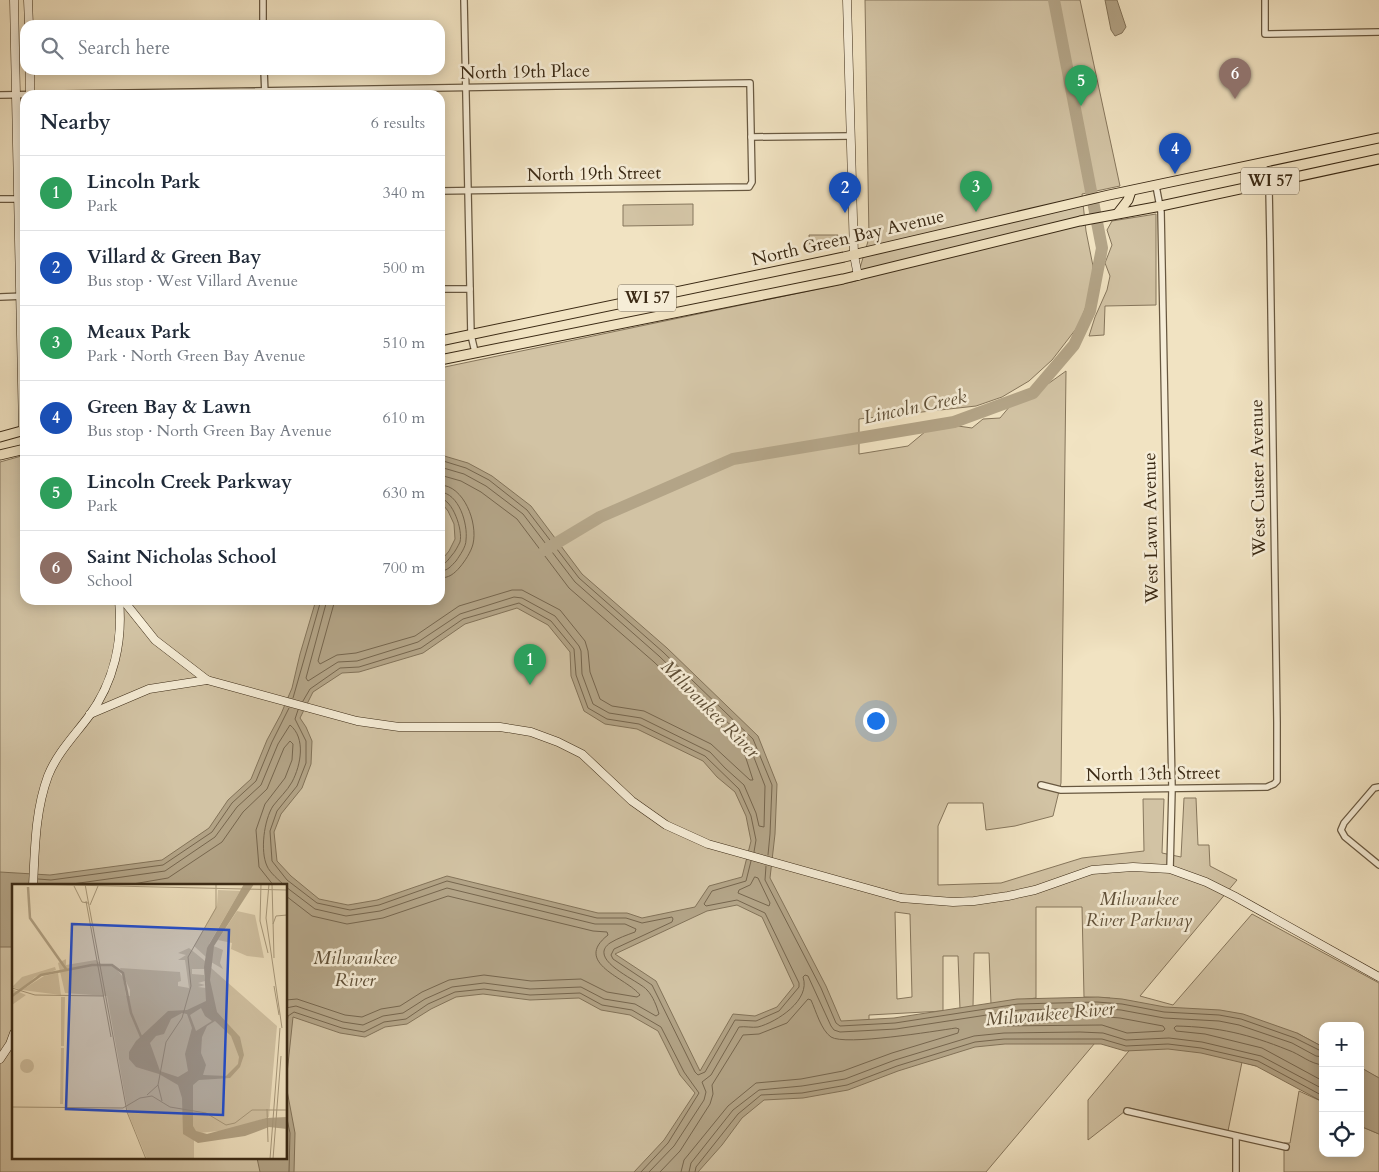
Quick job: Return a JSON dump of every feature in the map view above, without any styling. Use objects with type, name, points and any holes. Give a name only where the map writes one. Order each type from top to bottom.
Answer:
[{"type":"main road","name":"North Green Bay Avenue","points":[[445,340],[854,255],[1076,202],[1379,138]]},
{"type":"main road","name":"North Green Bay Avenue","points":[[445,359],[858,276],[1080,221],[1161,206],[1379,159]]},
{"type":"main road","points":[[1115,214],[1128,200],[1131,191]]},
{"type":"main road","points":[[0,437],[20,433]]},
{"type":"main road","points":[[0,454],[20,450]]},
{"type":"street","points":[[14,0],[20,164]]},
{"type":"street","points":[[28,0],[29,20]]},
{"type":"street","points":[[263,0],[263,20]]},
{"type":"street","points":[[464,0],[471,335],[475,352]]},
{"type":"street","points":[[846,0],[854,255],[858,276]]},
{"type":"street","points":[[1265,0],[1265,34],[1379,32]]},
{"type":"street","points":[[30,75],[30,90]]},
{"type":"street","points":[[264,75],[265,90]]},
{"type":"street","name":"North 19th Place","points":[[386,90],[750,83],[751,137]]},
{"type":"street","name":"North 19th Place","points":[[0,95],[20,95]]},
{"type":"street","points":[[751,137],[850,136]]},
{"type":"street","name":"North 19th Street","points":[[445,191],[749,187],[752,182],[751,137]]},
{"type":"street","name":"West Custer Avenue","points":[[1263,163],[1268,182],[1270,249],[1278,776],[1274,784],[1267,786]]},
{"type":"street","name":"West Lawn Avenue","points":[[1156,186],[1161,206],[1172,789],[1170,869]]},
{"type":"street","points":[[0,199],[20,199]]},
{"type":"street","points":[[445,289],[470,288]]},
{"type":"street","points":[[0,297],[20,296]]},
{"type":"street","points":[[33,884],[37,826],[48,776],[71,738],[90,714],[103,693],[115,665],[120,639],[120,605]]},
{"type":"street","points":[[127,605],[155,640],[207,680],[357,720],[400,727],[500,727],[531,732],[558,742],[582,754],[632,802],[666,825],[708,844],[900,898],[954,902],[1008,896],[1035,890],[1092,870],[1170,869],[1206,882],[1234,896],[1379,977]]},
{"type":"street","points":[[90,714],[149,689],[207,680]]},
{"type":"street","name":"North 13th Street","points":[[1041,785],[1061,790],[1267,786]]},
{"type":"street","points":[[1376,787],[1344,823],[1341,830],[1345,836],[1379,865]]},
{"type":"street","points":[[0,1059],[12,1038]]},
{"type":"street","points":[[1127,1111],[1286,1146]]},
{"type":"street","points":[[1236,1136],[1236,1172]]},
{"type":"green space","name":"Milwaukee River Parkway","points":[[865,0],[1080,0],[1120,186],[1082,194],[1086,231],[1093,266],[1091,293],[1079,325],[1052,360],[1029,381],[1002,397],[976,406],[859,419],[859,454],[908,446],[926,431],[958,426],[972,428],[983,419],[1000,418],[1010,406],[1031,396],[1066,371],[1061,783],[1053,816],[1015,826],[986,830],[983,803],[948,803],[938,826],[938,885],[1001,883],[1082,858],[1144,851],[1143,799],[1164,799],[1162,853],[1181,857],[1184,798],[1196,798],[1198,845],[1209,845],[1210,866],[1237,880],[1140,996],[1173,1005],[1252,914],[1379,983],[1379,1078],[1364,1070],[1364,1022],[1319,1022],[1319,1045],[1297,1033],[1256,1066],[1242,1062],[1228,1131],[1129,1108],[1088,1140],[1088,1100],[1133,1046],[1110,998],[1084,997],[1082,907],[1036,907],[1036,998],[991,1004],[989,953],[974,953],[973,1007],[960,1009],[958,956],[943,956],[943,1011],[869,1015],[869,1022],[1100,1037],[986,1172],[0,1172],[0,462],[20,456],[20,605],[445,605],[445,367],[856,281],[869,238]],"holes":[[[895,912],[910,914],[912,997],[897,999]]]},
{"type":"green space","points":[[693,204],[693,225],[623,226],[623,205]]},
{"type":"green space","points":[[1156,214],[1156,305],[1105,306],[1104,335],[1089,336],[1107,290],[1110,276],[1105,263],[1112,245],[1107,230],[1112,221]]},
{"type":"green space","points":[[809,235],[838,235],[838,243],[810,248]]},
{"type":"green space","points":[[1299,1091],[1319,1100],[1319,1157],[1364,1157],[1364,1128],[1379,1134],[1379,1172],[1284,1172],[1284,1143],[1290,1143]]},
{"type":"water","points":[[1105,0],[1117,0],[1126,27],[1122,33],[1115,36],[1111,30]]},
{"type":"water","name":"Milwaukee River","points":[[445,456],[468,463],[492,476],[531,506],[582,574],[667,648],[758,736],[777,784],[775,834],[770,878],[826,986],[841,1021],[894,1018],[1017,999],[1098,997],[1122,999],[1165,1007],[1220,1010],[1243,1014],[1297,1033],[1319,1045],[1319,1100],[1256,1066],[1201,1053],[1168,1049],[1125,1051],[1101,1044],[1005,1044],[975,1047],[898,1071],[848,1090],[803,1098],[764,1100],[742,1118],[722,1145],[698,1172],[634,1172],[664,1140],[695,1093],[680,1075],[658,1031],[630,1015],[601,1010],[579,998],[530,1000],[483,994],[456,997],[431,1009],[407,1024],[385,1027],[365,1037],[340,1033],[293,1017],[288,1064],[288,884],[12,884],[12,947],[0,947],[0,872],[50,875],[162,860],[209,828],[228,800],[251,779],[292,688],[315,605],[445,605],[445,556],[455,539],[454,524],[445,507]],"holes":[[[517,608],[548,625],[570,652],[571,676],[584,711],[605,724],[637,729],[703,761],[717,777],[735,792],[746,816],[751,841],[742,877],[709,886],[695,907],[642,918],[627,913],[598,913],[447,876],[377,900],[348,905],[319,899],[291,876],[277,861],[274,832],[281,814],[302,788],[311,764],[312,741],[300,718],[313,692],[342,673],[359,672],[423,653],[465,624]],[[737,905],[762,917],[794,986],[777,1007],[755,1016],[733,1014],[700,1071],[656,981],[615,954],[707,911]]]},
{"type":"water","points":[[1364,1069],[1379,1078],[1379,1134],[1364,1128]]},
{"type":"water","points":[[288,1096],[295,1133],[294,1172],[260,1172],[257,1160],[288,1160]]},
{"type":"waterway","name":"Lincoln Creek","points":[[545,550],[600,517],[733,459],[954,422],[1033,393],[1074,345],[1090,311],[1102,248],[1054,0]]},
{"type":"place","name":"Saint Nicholas School","points":[[1235,99]]},
{"type":"place","name":"Lincoln Creek Parkway","points":[[1081,106]]},
{"type":"place","name":"Green Bay & Lawn","points":[[1175,174]]},
{"type":"place","name":"Meaux Park","points":[[976,212]]},
{"type":"place","name":"Villard & Green Bay","points":[[845,213]]},
{"type":"place","name":"Lincoln Park","points":[[530,685]]}]
